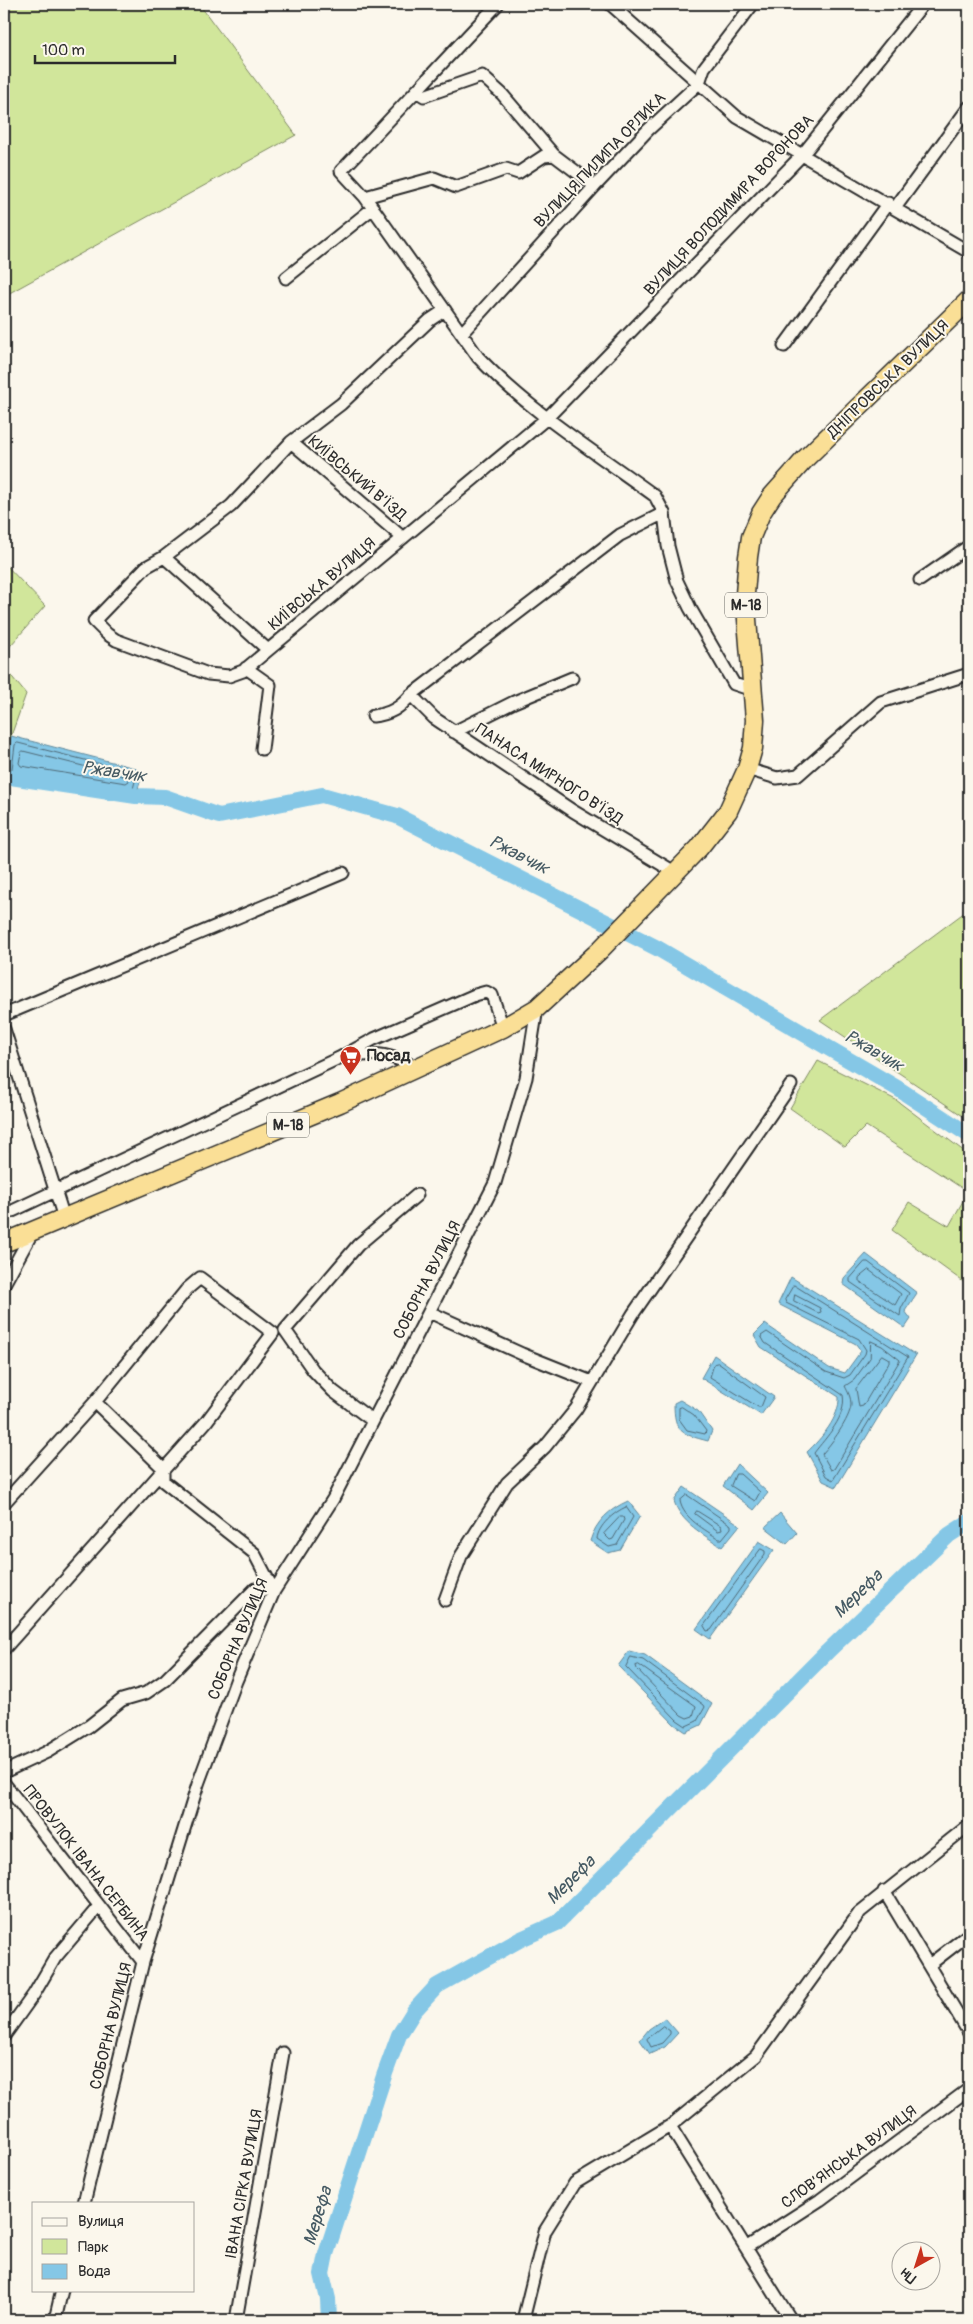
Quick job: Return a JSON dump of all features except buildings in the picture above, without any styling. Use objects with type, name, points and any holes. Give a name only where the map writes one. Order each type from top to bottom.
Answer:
[{"type":"highway","name":"ДНІПРОВСЬКА ВУЛИЦЯ","points":[[754,687],[745,594],[752,537],[761,513],[772,496],[806,458],[969,300]]},
{"type":"highway","name":"М-18","points":[[4,1244],[340,1103],[503,1028],[537,1008],[638,913],[676,873],[728,811],[748,769],[754,739],[754,687]]},
{"type":"street","points":[[498,4],[341,171],[365,197],[478,357],[498,378],[547,418],[655,496],[664,513],[668,546],[677,581],[690,608],[734,684],[743,687],[754,687]]},
{"type":"street","points":[[610,4],[737,117],[969,252]]},
{"type":"street","name":"ВУЛИЦЯ ПИЛИПА ОРЛИКА","points":[[462,333],[648,130],[699,83],[704,68],[753,4]]},
{"type":"street","name":"ВУЛИЦЯ ВОЛОДИМИРА ВОРОНОВА","points":[[547,418],[803,154],[923,4]]},
{"type":"street","points":[[416,91],[424,96],[482,76],[502,94],[554,155],[595,186]]},
{"type":"street","points":[[784,346],[969,107]]},
{"type":"street","points":[[365,197],[434,178],[456,187],[506,168],[518,172],[544,156],[554,155]]},
{"type":"street","points":[[286,278],[373,208]]},
{"type":"street","points":[[268,650],[164,557],[231,506],[290,442],[341,404],[430,320],[445,310]]},
{"type":"street","name":"КИЇВСЬКА ВУЛИЦЯ","points":[[164,557],[146,567],[94,621],[116,640],[208,674],[228,676],[246,668],[547,418]]},
{"type":"street","name":"КИЇВСЬКИЙ В’ЇЗД","points":[[290,442],[403,538]]},
{"type":"street","points":[[373,716],[386,714],[401,706],[411,694],[620,535],[664,513]]},
{"type":"street","points":[[920,580],[969,546]]},
{"type":"street","points":[[246,668],[270,685],[262,749]]},
{"type":"street","points":[[748,769],[777,778],[798,775],[881,702],[969,674]]},
{"type":"street","points":[[454,732],[514,702],[572,678]]},
{"type":"street","name":"ПАНАСА МИРНОГО В'ЇЗД","points":[[411,694],[434,718],[454,732],[573,811],[676,873]]},
{"type":"street","points":[[4,1015],[343,873]]},
{"type":"street","points":[[4,1215],[340,1058],[374,1039],[486,992],[492,995],[503,1028]]},
{"type":"street","name":"СОБОРНА ВУЛИЦЯ","points":[[84,2202],[143,1962],[198,1784],[236,1681],[274,1591],[333,1499],[494,1183],[526,1078],[537,1008]]},
{"type":"street","points":[[4,1029],[57,1190],[64,1218]]},
{"type":"street","points":[[340,1058],[374,1052],[398,1058],[417,1068]]},
{"type":"street","points":[[444,1600],[461,1556],[508,1483],[545,1447],[576,1409],[633,1314],[791,1085]]},
{"type":"street","points":[[4,1649],[163,1468],[206,1422],[273,1333],[285,1330],[358,1245],[417,1195]]},
{"type":"street","points":[[4,1284],[33,1231]]},
{"type":"street","points":[[4,1503],[95,1402],[187,1289],[200,1278],[273,1333]]},
{"type":"street","points":[[429,1312],[522,1354],[592,1382]]},
{"type":"street","points":[[285,1330],[314,1370],[333,1391],[373,1421]]},
{"type":"street","points":[[95,1402],[163,1468],[163,1481],[254,1553],[274,1591]]},
{"type":"street","points":[[4,1772],[47,1752],[89,1726],[122,1700],[146,1693],[165,1680],[255,1589],[274,1591]]},
{"type":"street","name":"ПРОВУЛОК ІВАНА СЕРБИНА","points":[[4,1783],[143,1962]]},
{"type":"street","points":[[523,2320],[545,2231],[575,2183],[670,2126],[756,2056],[860,1912],[969,1825]]},
{"type":"street","points":[[884,1891],[969,2032]]},
{"type":"street","points":[[4,2036],[34,1994],[55,1958],[99,1906]]},
{"type":"street","points":[[929,1965],[969,1934]]},
{"type":"street","name":"ІВАНА СІРКА ВУЛИЦЯ","points":[[236,2320],[283,2053]]},
{"type":"street","name":"СЛОВ’ЯНСЬКА ВУЛИЦЯ","points":[[747,2248],[820,2200],[969,2089]]},
{"type":"street","points":[[670,2126],[790,2320]]},
{"type":"street","points":[[55,2320],[62,2292]]},
{"type":"green space","points":[[4,4],[199,4],[296,135],[4,296]]},
{"type":"green space","points":[[4,563],[45,606],[4,653]]},
{"type":"green space","points":[[4,667],[26,694],[11,736],[6,775],[4,776]]},
{"type":"green space","points":[[969,909],[969,1120],[820,1020]]},
{"type":"green space","points":[[818,1061],[896,1100],[969,1155],[969,1286],[892,1230],[909,1202],[949,1226],[968,1192],[866,1126],[845,1147],[790,1108]]},
{"type":"water","points":[[11,736],[135,768],[142,775],[136,796],[6,775]]},
{"type":"water","points":[[866,1254],[917,1293],[905,1311],[911,1319],[905,1328],[843,1284],[844,1278]]},
{"type":"water","points":[[791,1277],[916,1355],[836,1487],[823,1481],[807,1452],[829,1427],[836,1412],[839,1397],[761,1347],[754,1335],[765,1324],[829,1368],[845,1373],[861,1351],[856,1344],[778,1304]]},
{"type":"water","points":[[714,1355],[774,1397],[761,1415],[701,1378]]},
{"type":"water","points":[[680,1400],[698,1411],[712,1431],[708,1441],[685,1434],[678,1426],[674,1413],[674,1403]]},
{"type":"water","points":[[737,1464],[768,1493],[754,1510],[723,1486]]},
{"type":"water","points":[[684,1487],[740,1525],[722,1547],[700,1533],[687,1522],[677,1509],[674,1501]]},
{"type":"water","points":[[628,1501],[640,1516],[620,1550],[608,1553],[590,1541],[596,1527],[604,1516]]},
{"type":"water","points":[[780,1513],[797,1533],[787,1544],[765,1527]]},
{"type":"water","points":[[759,1541],[774,1550],[710,1639],[696,1629]]},
{"type":"water","points":[[629,1651],[645,1655],[712,1704],[701,1725],[686,1732],[674,1724],[618,1666]]},
{"type":"water","points":[[665,2018],[678,2033],[665,2047],[650,2054],[640,2040],[649,2029]]},
{"type":"waterway","name":"Ржавчик","points":[[4,776],[136,796],[165,797],[219,816],[322,795],[397,816],[657,948],[897,1088],[969,1135]]},
{"type":"waterway","name":"Мерефа","points":[[329,2320],[328,2299],[322,2274],[326,2254],[384,2076],[399,2035],[414,2011],[437,1986],[521,1939],[557,1923],[827,1652],[949,1535],[969,1522]]},
{"type":"place","name":"Посад","points":[[351,1075]]}]
